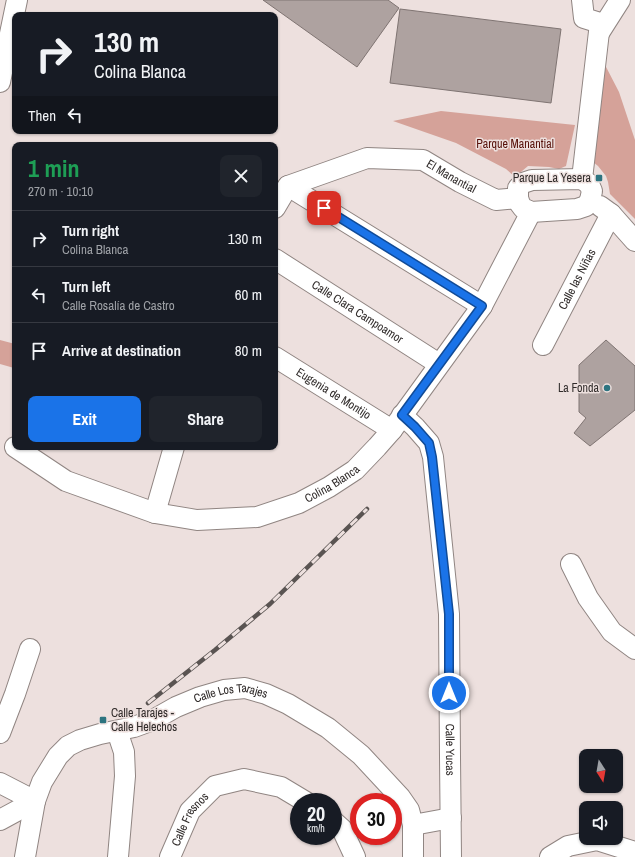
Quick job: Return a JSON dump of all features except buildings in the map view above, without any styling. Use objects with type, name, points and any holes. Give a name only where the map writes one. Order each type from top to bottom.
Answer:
[{"type":"street","points":[[15,12],[17,0]]},
{"type":"street","points":[[582,0],[584,18],[600,23],[582,179],[589,184],[592,191],[590,200],[611,214],[635,241]]},
{"type":"street","points":[[599,34],[620,0]]},
{"type":"street","points":[[0,82],[12,24]]},
{"type":"street","name":"El Manantial","points":[[288,186],[367,158],[423,160],[460,182],[496,200],[524,205],[577,209],[586,206],[590,200]]},
{"type":"street","name":"Colina Blanca","points":[[20,450],[66,481],[155,514],[197,520],[257,517],[299,503],[329,488],[355,470],[377,447],[397,423],[482,306],[524,205],[518,188],[523,183],[532,180],[582,179]]},
{"type":"street","points":[[278,203],[288,186],[482,306]]},
{"type":"street","name":"Calle las Niñas","points":[[543,345],[611,214]]},
{"type":"street","name":"Calle Clara Campoamor","points":[[278,261],[439,364]]},
{"type":"street","name":"Eugenia de Montijo","points":[[278,359],[397,423]]},
{"type":"street","name":"Calle Yucas","points":[[397,423],[415,427],[429,443],[432,457],[449,614],[451,857]]},
{"type":"street","name":"Colina Blanca","points":[[0,438],[12,445]]},
{"type":"street","points":[[155,514],[173,450]]},
{"type":"street","points":[[571,564],[588,598],[612,632],[635,649]]},
{"type":"street","points":[[0,733],[30,648]]},
{"type":"street","name":"Calle Los Tarajes","points":[[25,857],[35,801],[42,782],[58,756],[68,746],[80,740],[134,727],[153,720],[176,707],[200,697],[224,690],[245,688],[266,694],[288,704],[328,728],[360,755],[400,797],[409,810],[413,825],[413,857]]},
{"type":"street","points":[[117,731],[124,752],[125,776],[118,857]]},
{"type":"street","name":"Calle Fresnos","points":[[170,857],[190,811],[215,786],[244,779],[281,787],[291,793]]},
{"type":"street","points":[[0,783],[35,801]]},
{"type":"street","points":[[0,820],[35,801]]},
{"type":"street","points":[[413,825],[451,818]]},
{"type":"street","points":[[342,829],[355,857]]},
{"type":"street","points":[[550,857],[568,846],[597,840],[635,852]]},
{"type":"green space","points":[[604,63],[619,92],[635,140],[635,219],[610,194],[606,176],[593,162]]},
{"type":"green space","name":"Parque Manantial","points":[[441,111],[575,125],[566,166],[559,169],[528,166],[515,177],[506,169],[456,143],[393,121]]},
{"type":"green space","points":[[0,340],[12,343],[12,367],[0,364]]},
{"type":"railway","points":[[148,703],[270,604],[367,509]]},
{"type":"place","name":"Parque La Yesera","points":[[599,178]]},
{"type":"place","name":"La Fonda","points":[[607,388]]},
{"type":"place","name":"Calle Tarajes - Calle Helechos","points":[[103,720]]},
{"type":"route","points":[[324,208],[482,306],[402,415],[429,443],[432,457],[449,614],[449,693]]}]
